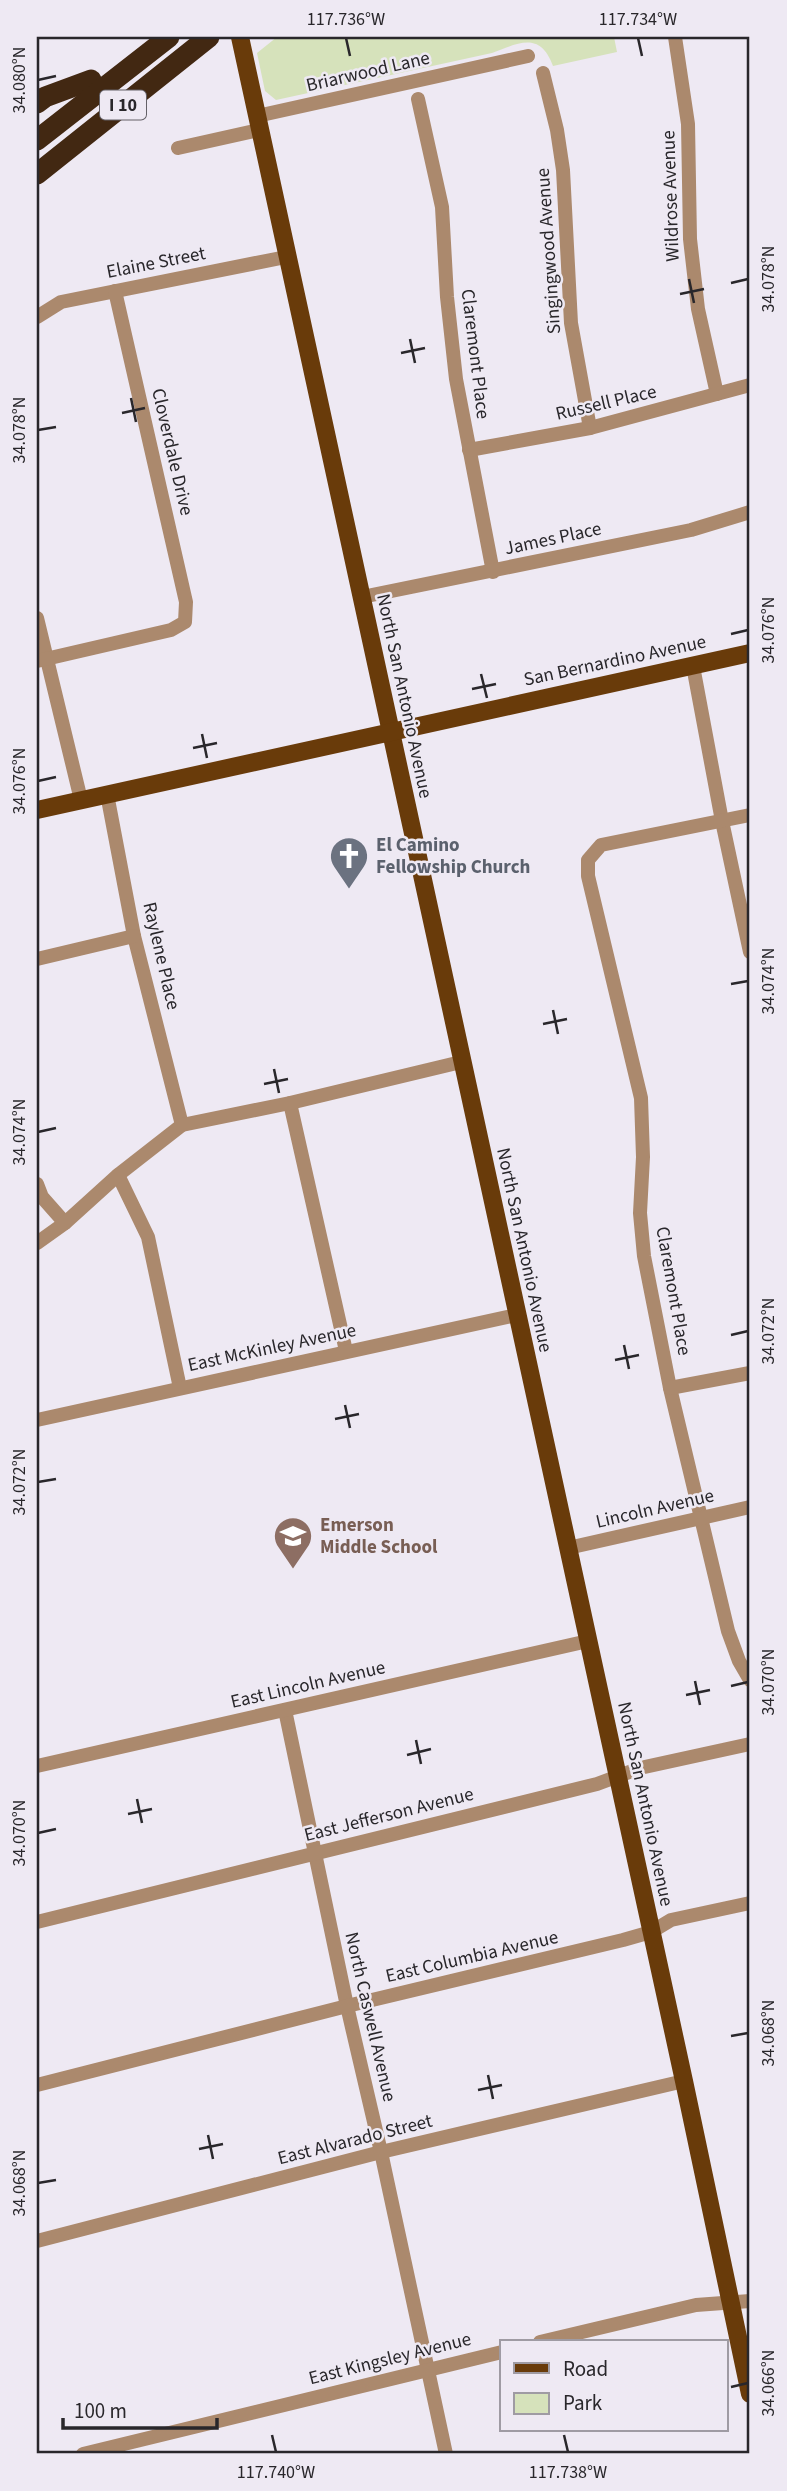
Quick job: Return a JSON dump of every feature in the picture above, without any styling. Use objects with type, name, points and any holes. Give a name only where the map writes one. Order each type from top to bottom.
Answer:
[{"type":"highway","name":"I 10","points":[[37,122],[145,37]]},
{"type":"highway","points":[[37,139],[169,37]]},
{"type":"highway","points":[[37,159],[191,37]]},
{"type":"highway","name":"I 10","points":[[37,174],[209,37]]},
{"type":"highway","points":[[37,103],[45,97],[91,79]]},
{"type":"main road","name":"North San Antonio Avenue","points":[[240,37],[750,2394]]},
{"type":"main road","name":"San Bernardino Avenue","points":[[37,810],[750,653]]},
{"type":"street","name":"Wildrose Avenue","points":[[675,37],[688,124],[690,239],[695,286],[717,394]]},
{"type":"street","name":"Briarwood Lane","points":[[178,148],[258,123],[528,56]]},
{"type":"street","name":"Singingwood Avenue","points":[[543,73],[557,130],[563,170],[571,323],[590,428]]},
{"type":"street","name":"Claremont Place","points":[[418,99],[442,207],[454,366],[493,572]]},
{"type":"street","name":"Elaine Street","points":[[37,317],[61,302],[286,257]]},
{"type":"street","name":"Cloverdale Drive","points":[[41,660],[171,630],[185,622],[186,602],[115,290]]},
{"type":"street","name":"Russell Place","points":[[469,450],[590,428],[750,385]]},
{"type":"street","name":"James Place","points":[[362,597],[691,530],[750,512]]},
{"type":"street","points":[[37,618],[41,660],[80,800]]},
{"type":"street","points":[[693,666],[750,952]]},
{"type":"street","name":"Raylene Place","points":[[107,794],[134,936],[182,1125]]},
{"type":"street","points":[[722,821],[750,815]]},
{"type":"street","name":"Claremont Place","points":[[722,821],[601,845],[588,860],[588,876],[641,1098],[643,1157],[640,1213],[644,1256],[670,1388],[728,1631],[745,1659],[750,1680]]},
{"type":"street","points":[[37,959],[134,936]]},
{"type":"street","points":[[37,1243],[65,1223],[118,1175],[182,1125],[290,1103],[461,1062]]},
{"type":"street","points":[[290,1103],[346,1351]]},
{"type":"street","points":[[118,1175],[148,1237],[180,1388]]},
{"type":"street","points":[[37,1184],[42,1197],[65,1223]]},
{"type":"street","name":"East McKinley Avenue","points":[[37,1420],[516,1315]]},
{"type":"street","points":[[670,1388],[750,1373]]},
{"type":"street","name":"Lincoln Avenue","points":[[568,1548],[750,1507]]},
{"type":"street","name":"East Lincoln Avenue","points":[[37,1766],[588,1641]]},
{"type":"street","name":"North Caswell Avenue","points":[[285,1710],[314,1854],[382,2152],[446,2454]]},
{"type":"street","name":"East Jefferson Avenue","points":[[37,1922],[597,1784],[640,1768],[750,1744]]},
{"type":"street","name":"East Columbia Avenue","points":[[37,2085],[651,1932],[671,1920],[750,1903]]},
{"type":"street","name":"East Alvarado Street","points":[[37,2241],[382,2152],[684,2081]]},
{"type":"street","points":[[548,2340],[696,2305],[750,2301]]},
{"type":"street","name":"East Kingsley Avenue","points":[[83,2454],[500,2352]]},
{"type":"green space","points":[[277,37],[614,37],[617,52],[553,66],[542,48],[535,44],[520,43],[492,53],[276,100],[265,91],[257,53]]},
{"type":"place","name":"El Camino Fellowship Church","points":[[349,890]]},
{"type":"place","name":"Emerson Middle School","points":[[293,1570]]}]
